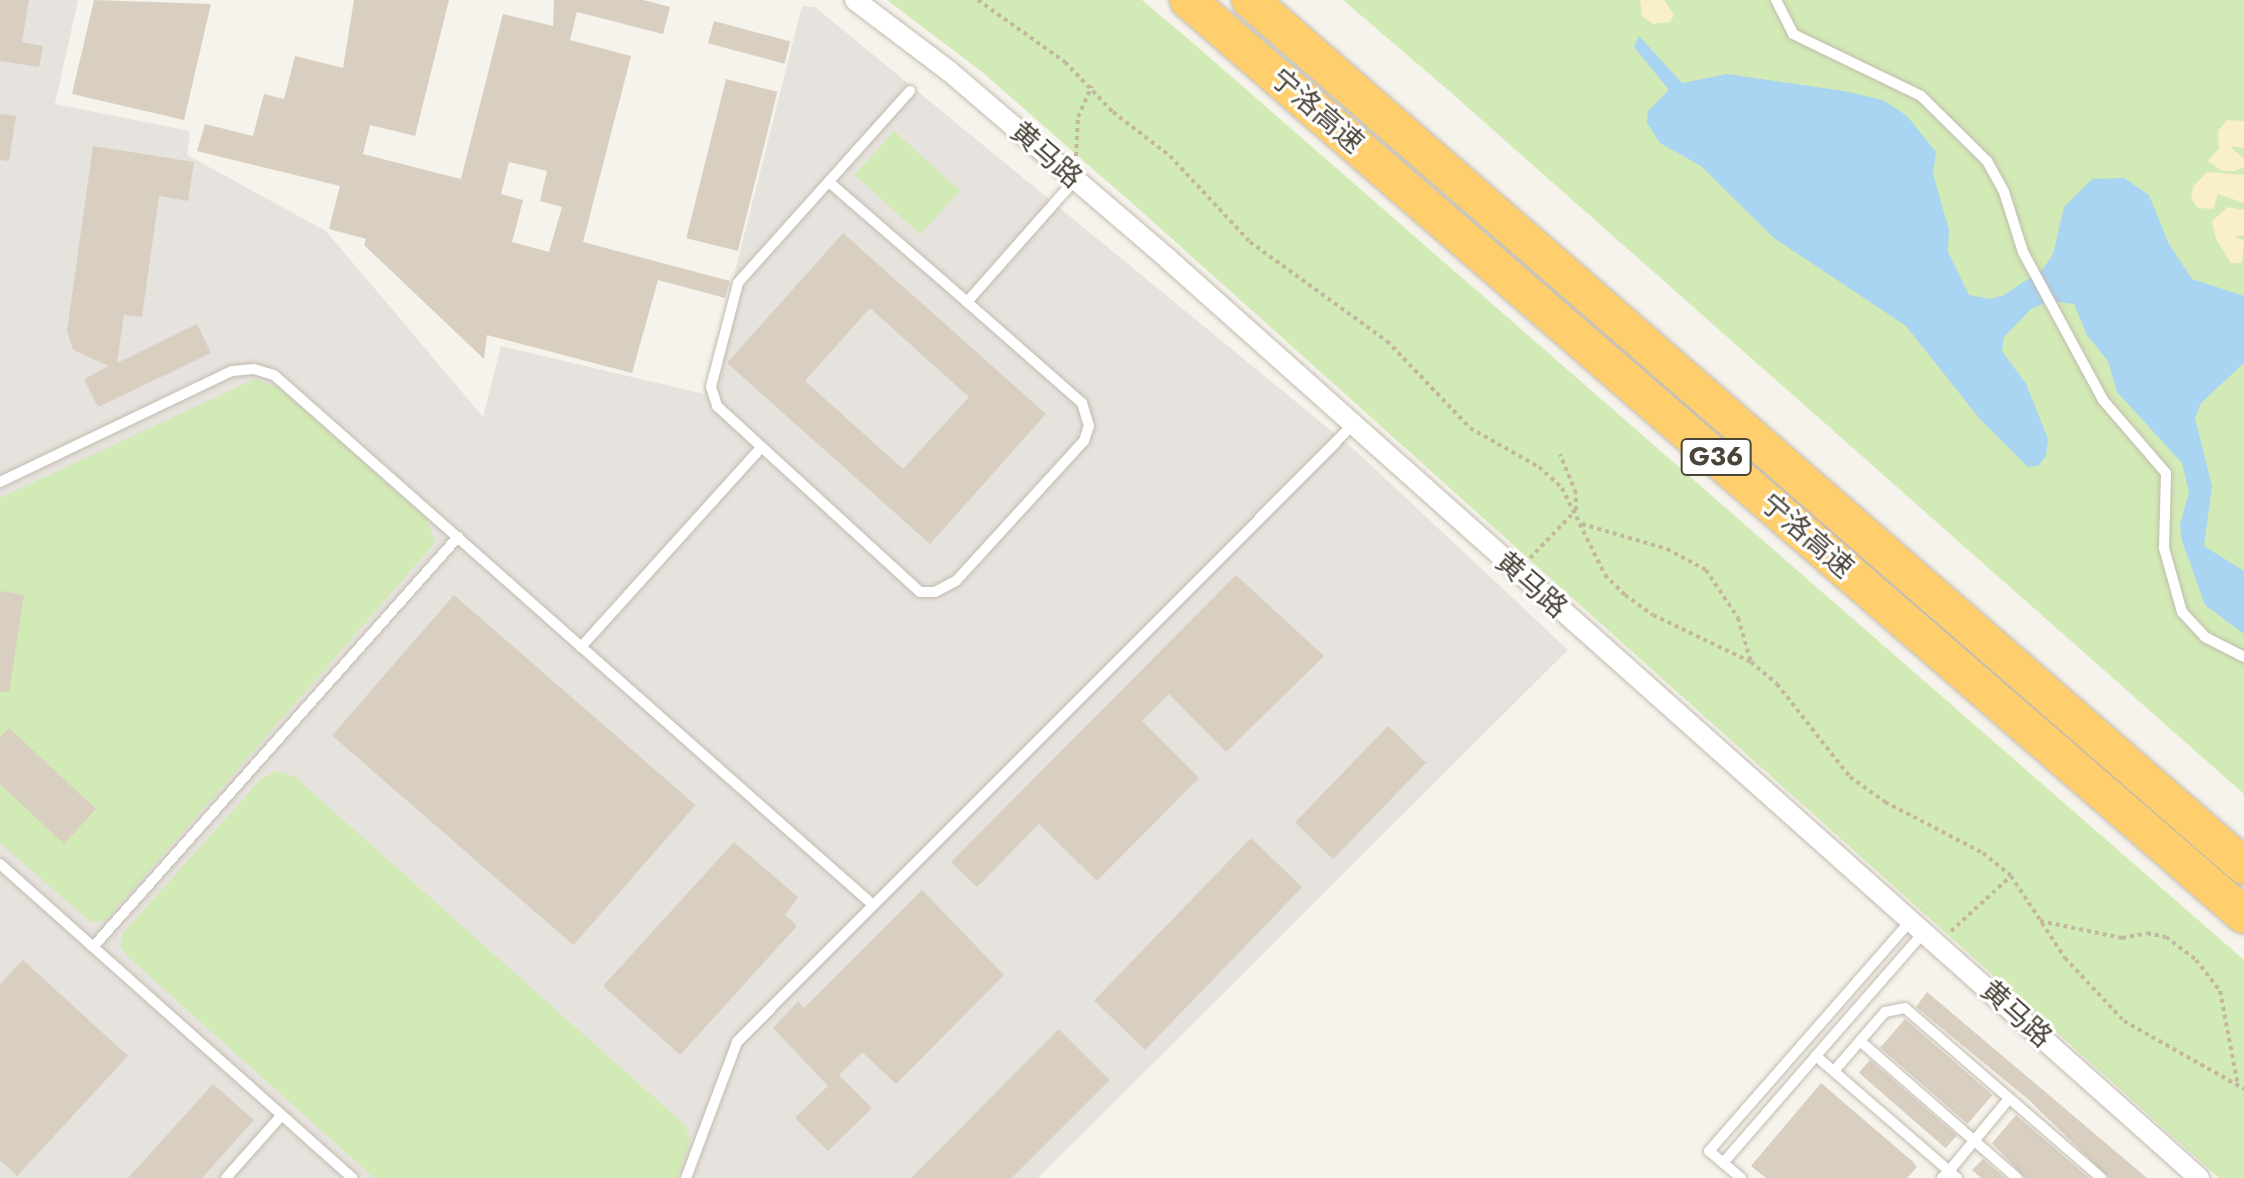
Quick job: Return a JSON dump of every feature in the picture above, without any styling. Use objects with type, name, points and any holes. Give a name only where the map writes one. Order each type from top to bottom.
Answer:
[{"type":"highway","name":"宁洛高速","points":[[1188,0],[2244,915]]},
{"type":"highway","name":"宁洛高速","points":[[1250,0],[2244,866]]},
{"type":"street","name":"黄马路","points":[[855,0],[949,71],[1070,176],[2198,1177]]},
{"type":"lane","points":[[1776,0],[1793,34],[1921,96],[1987,161],[2004,192],[2023,252],[2103,400],[2166,473],[2164,548],[2182,612],[2205,637],[2244,657]]},
{"type":"lane","points":[[829,182],[1082,403],[1089,426],[1084,441],[950,585],[935,592],[913,591],[717,406],[711,387],[738,283],[910,91]]},
{"type":"lane","points":[[967,302],[1070,176]]},
{"type":"lane","points":[[0,482],[222,375],[254,369],[282,381],[873,905]]},
{"type":"lane","points":[[686,1178],[737,1042],[1351,427]]},
{"type":"lane","points":[[581,647],[761,448]]},
{"type":"lane","points":[[93,947],[458,537]]},
{"type":"lane","points":[[0,864],[352,1178]]},
{"type":"lane","points":[[1723,1163],[1816,1056],[1918,926]]},
{"type":"lane","points":[[1741,1178],[1709,1151],[1918,926]]},
{"type":"lane","points":[[1834,1071],[1885,1012],[1905,1008],[2101,1178]]},
{"type":"lane","points":[[1860,1041],[2017,1178]]},
{"type":"lane","points":[[1816,1056],[1949,1176],[2008,1100]]},
{"type":"lane","points":[[226,1178],[282,1115]]},
{"type":"path","points":[[978,0],[1092,86],[1113,112],[1170,156],[1250,242],[1387,341],[1470,428],[1539,467],[1576,510],[1605,575],[1625,595],[1653,615],[1751,662],[1777,684],[1850,777],[1885,802],[1958,838],[2011,876],[2065,958],[2124,1021],[2244,1089]]},
{"type":"path","points":[[1070,176],[1079,148],[1078,117],[1092,86]]},
{"type":"path","points":[[1517,573],[1576,510],[1576,493],[1560,454]]},
{"type":"path","points":[[1582,524],[1667,549],[1706,570],[1738,618],[1751,662]]},
{"type":"path","points":[[1948,934],[2011,876]]},
{"type":"path","points":[[2040,921],[2122,938],[2147,933],[2166,937],[2196,960],[2220,991],[2238,1085]]},
{"type":"shaded area","points":[[0,0],[78,0],[55,104],[190,131],[187,155],[326,231],[483,417],[501,346],[704,394],[802,6],[815,7],[1357,452],[1568,650],[1038,1178],[0,1178]]},
{"type":"green space","points":[[887,0],[1142,0],[1186,37],[2244,960],[2244,1178],[2219,1178],[1142,212],[982,72]]},
{"type":"green space","points":[[1343,0],[2244,0],[2244,794],[1448,90]]},
{"type":"green space","points":[[894,131],[960,191],[921,234],[855,175]]},
{"type":"green space","points":[[255,379],[280,389],[427,519],[435,543],[105,921],[91,922],[0,843],[0,498]]},
{"type":"green space","points":[[275,771],[294,776],[685,1125],[690,1140],[677,1178],[374,1178],[126,955],[120,945],[123,933],[261,779]]},
{"type":"sand","points":[[1640,0],[1664,0],[1674,15],[1670,22],[1653,24],[1642,16]]},
{"type":"sand","points":[[2227,120],[2244,121],[2244,148],[2230,146],[2244,159],[2244,167],[2235,171],[2222,171],[2208,161],[2219,148],[2218,131]]},
{"type":"sand","points":[[2207,172],[2244,175],[2244,203],[2218,194],[2213,209],[2198,208],[2191,199],[2193,187]]},
{"type":"sand","points":[[2228,207],[2244,210],[2244,235],[2235,236],[2244,241],[2242,263],[2231,263],[2216,239],[2212,221]]},
{"type":"water","points":[[1639,36],[1682,83],[1727,74],[1844,91],[1883,100],[1907,116],[1936,152],[1933,174],[1949,230],[1948,252],[1969,295],[1990,299],[2004,295],[2043,269],[2053,254],[2064,207],[2092,179],[2124,178],[2149,195],[2169,244],[2192,279],[2244,296],[2244,363],[2201,403],[2195,418],[2212,486],[2204,546],[2244,571],[2244,634],[2205,605],[2182,541],[2180,525],[2189,492],[2182,463],[2117,392],[2108,361],[2087,335],[2074,304],[2051,301],[2031,309],[2004,337],[2002,351],[2026,384],[2048,439],[2046,456],[2038,466],[2028,467],[1979,418],[1906,326],[1774,238],[1701,166],[1660,143],[1647,123],[1648,111],[1669,90],[1634,47]]},
{"type":"building","points":[[0,0],[29,0],[22,42],[43,46],[39,67],[0,61]]},
{"type":"building","points":[[94,0],[211,4],[184,120],[72,94]]},
{"type":"building","points":[[354,0],[449,0],[415,136],[370,125],[363,154],[461,179],[503,14],[553,26],[554,0],[643,0],[670,7],[663,34],[577,12],[570,40],[631,56],[583,242],[730,281],[725,298],[658,280],[632,373],[487,335],[484,359],[364,245],[366,239],[329,229],[340,186],[197,151],[205,124],[253,136],[264,94],[284,99],[295,56],[343,68]],"holes":[[[509,162],[547,171],[540,201],[562,207],[549,252],[512,242],[523,200],[501,194]]]},
{"type":"building","points":[[714,21],[790,41],[784,64],[708,43]]},
{"type":"building","points":[[726,79],[777,92],[738,251],[686,238]]},
{"type":"building","points":[[0,114],[16,116],[9,161],[0,160]]},
{"type":"building","points":[[93,146],[194,162],[188,201],[159,196],[142,317],[124,315],[117,363],[197,324],[211,353],[98,407],[84,379],[109,366],[73,350],[67,331]]},
{"type":"building","points":[[843,233],[1046,414],[930,544],[727,363]],"holes":[[[870,308],[969,397],[903,469],[805,381]]]},
{"type":"building","points":[[1236,575],[1324,656],[1226,752],[1169,694],[1142,721],[1199,778],[1097,881],[1039,824],[977,887],[951,862]]},
{"type":"building","points":[[0,591],[24,595],[9,692],[0,692]]},
{"type":"building","points":[[454,595],[696,805],[573,945],[332,735]]},
{"type":"building","points":[[1388,726],[1426,763],[1333,859],[1295,822]]},
{"type":"building","points":[[9,728],[96,809],[64,844],[0,784],[0,737]]},
{"type":"building","points":[[1251,838],[1302,887],[1145,1050],[1094,1001]]},
{"type":"building","points":[[734,842],[798,897],[785,915],[797,926],[680,1055],[603,986]]},
{"type":"building","points":[[922,890],[1004,975],[896,1084],[862,1052],[839,1075],[872,1108],[828,1151],[795,1118],[828,1086],[773,1028],[798,1001],[804,1008]]},
{"type":"building","points":[[23,960],[128,1056],[17,1176],[0,1160],[0,984]]},
{"type":"building","points":[[1927,992],[2147,1178],[2109,1178],[2029,1100],[1916,1007]]},
{"type":"building","points":[[1905,1019],[1993,1095],[1968,1124],[1880,1048]]},
{"type":"building","points":[[1059,1029],[1110,1080],[1012,1178],[911,1178]]},
{"type":"building","points":[[1870,1060],[1957,1135],[1946,1148],[1859,1073]]},
{"type":"building","points":[[1821,1083],[1912,1161],[1917,1167],[1907,1178],[1766,1178],[1751,1166]]},
{"type":"building","points":[[213,1084],[254,1120],[202,1178],[128,1178]]},
{"type":"building","points":[[2016,1115],[2089,1178],[2025,1178],[1992,1143]]},
{"type":"building","points":[[1983,1159],[2005,1178],[1981,1178],[1972,1170]]}]
